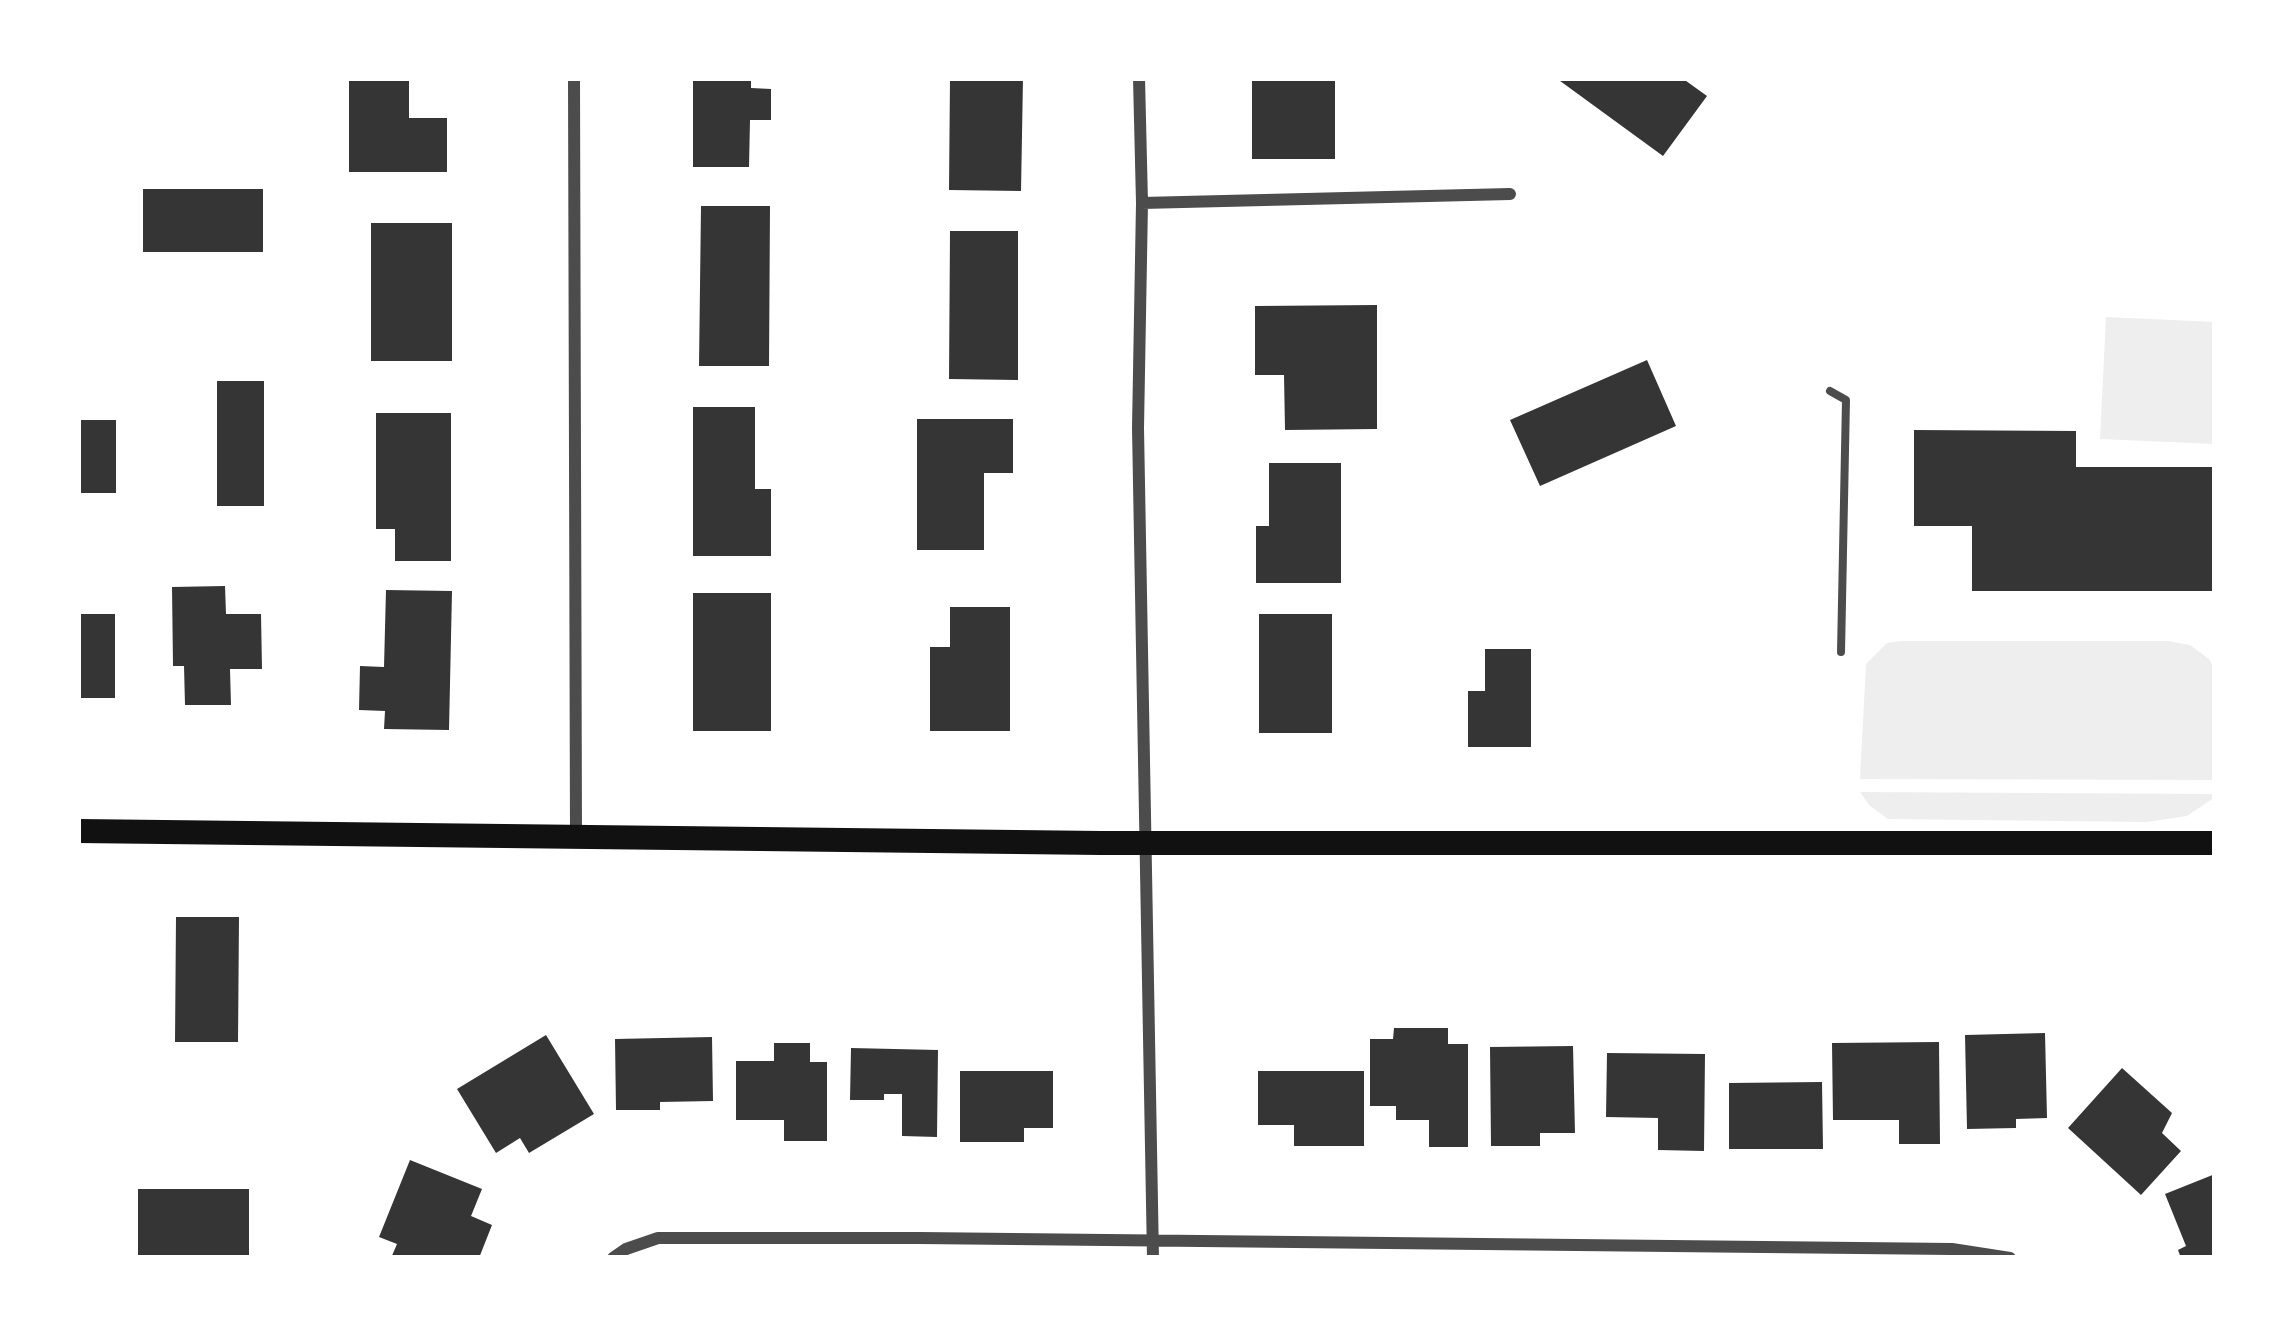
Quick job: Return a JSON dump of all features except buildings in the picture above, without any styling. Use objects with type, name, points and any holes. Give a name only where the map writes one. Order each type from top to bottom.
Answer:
[{"type":"main road","points":[[78,831],[1143,843],[2215,843]]},
{"type":"street","points":[[574,78],[576,838]]},
{"type":"street","points":[[1139,78],[1138,428],[1153,1258]]},
{"type":"street","points":[[1142,202],[1510,194]]},
{"type":"street","points":[[613,1258],[658,1238],[1952,1249],[2010,1258]]},
{"type":"lane","points":[[1830,391],[1846,400],[1841,652]]},
{"type":"shaded area","points":[[2106,317],[2215,322],[2215,444],[2100,439]]},
{"type":"shaded area","points":[[2168,641],[2190,645],[2215,670],[2215,780],[1860,779],[1866,664],[1887,643]]},
{"type":"shaded area","points":[[1860,792],[2215,797],[2187,816],[2147,822],[1888,819]]}]
